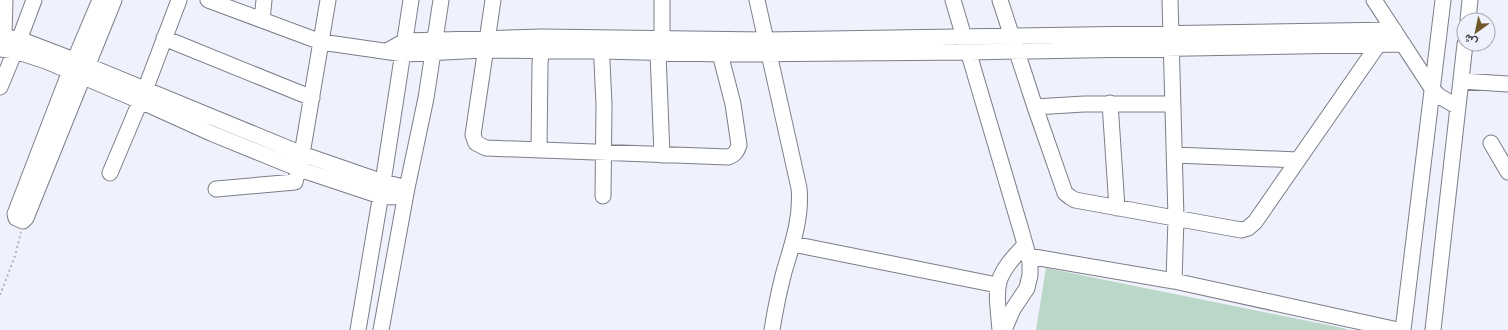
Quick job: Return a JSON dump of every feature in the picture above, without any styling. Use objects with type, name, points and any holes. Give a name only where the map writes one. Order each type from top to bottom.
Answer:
[{"type":"street","points":[[0,87],[7,44],[5,0]]},
{"type":"street","points":[[7,44],[34,0]]},
{"type":"street","points":[[79,68],[100,0]]},
{"type":"street","points":[[23,221],[16,218],[15,214],[79,68],[114,0]]},
{"type":"street","points":[[110,173],[143,95],[179,0]]},
{"type":"street","points":[[208,0],[321,42],[387,51],[434,46],[541,43],[768,47],[967,45],[1255,39],[1394,30]]},
{"type":"street","points":[[262,20],[264,0]]},
{"type":"street","points":[[216,189],[292,183],[297,179],[328,0]]},
{"type":"street","points":[[358,330],[382,189],[411,0]]},
{"type":"street","points":[[381,330],[407,188],[426,98],[441,0]]},
{"type":"street","points":[[493,0],[473,135],[474,139],[481,146],[486,148],[662,155],[732,156],[737,151],[738,145],[733,104],[718,47]]},
{"type":"street","points":[[662,0],[660,46],[662,155]]},
{"type":"street","points":[[757,0],[799,188],[800,208],[772,330]]},
{"type":"street","points":[[954,0],[1031,269],[1029,282],[1024,294],[1011,314],[1004,330]]},
{"type":"street","points":[[1000,0],[1035,107],[1067,196],[1075,200],[1240,230],[1248,228],[1255,222],[1378,45]]},
{"type":"street","points":[[1170,0],[1176,218],[1174,281]]},
{"type":"street","points":[[1374,0],[1433,90],[1439,96],[1458,107]]},
{"type":"street","points":[[1403,330],[1443,0]]},
{"type":"street","points":[[1469,12],[1470,0]]},
{"type":"street","points":[[164,38],[312,98]]},
{"type":"street","points":[[1255,39],[1378,45],[1403,44]]},
{"type":"street","points":[[539,150],[541,43]]},
{"type":"street","points":[[7,44],[79,68],[143,95],[302,154],[382,189],[396,197],[403,194],[407,188]]},
{"type":"street","points":[[601,44],[604,104],[603,196]]},
{"type":"street","points":[[1433,330],[1464,52]]},
{"type":"street","points":[[1460,81],[1508,84]]},
{"type":"street","points":[[143,95],[213,134],[299,169],[382,189]]},
{"type":"street","points":[[1035,107],[1110,103],[1172,104]]},
{"type":"street","points":[[1110,103],[1117,208]]},
{"type":"street","points":[[1491,143],[1508,172]]},
{"type":"street","points":[[1175,155],[1298,160]]},
{"type":"street","points":[[792,244],[998,285]]},
{"type":"street","points":[[1000,330],[997,298],[1000,278],[1007,264],[1026,251],[1174,281],[1390,329]]},
{"type":"path","points":[[0,295],[16,256],[23,221]]},
{"type":"green space","points":[[1046,268],[1338,327],[1349,330],[1036,330]]}]
